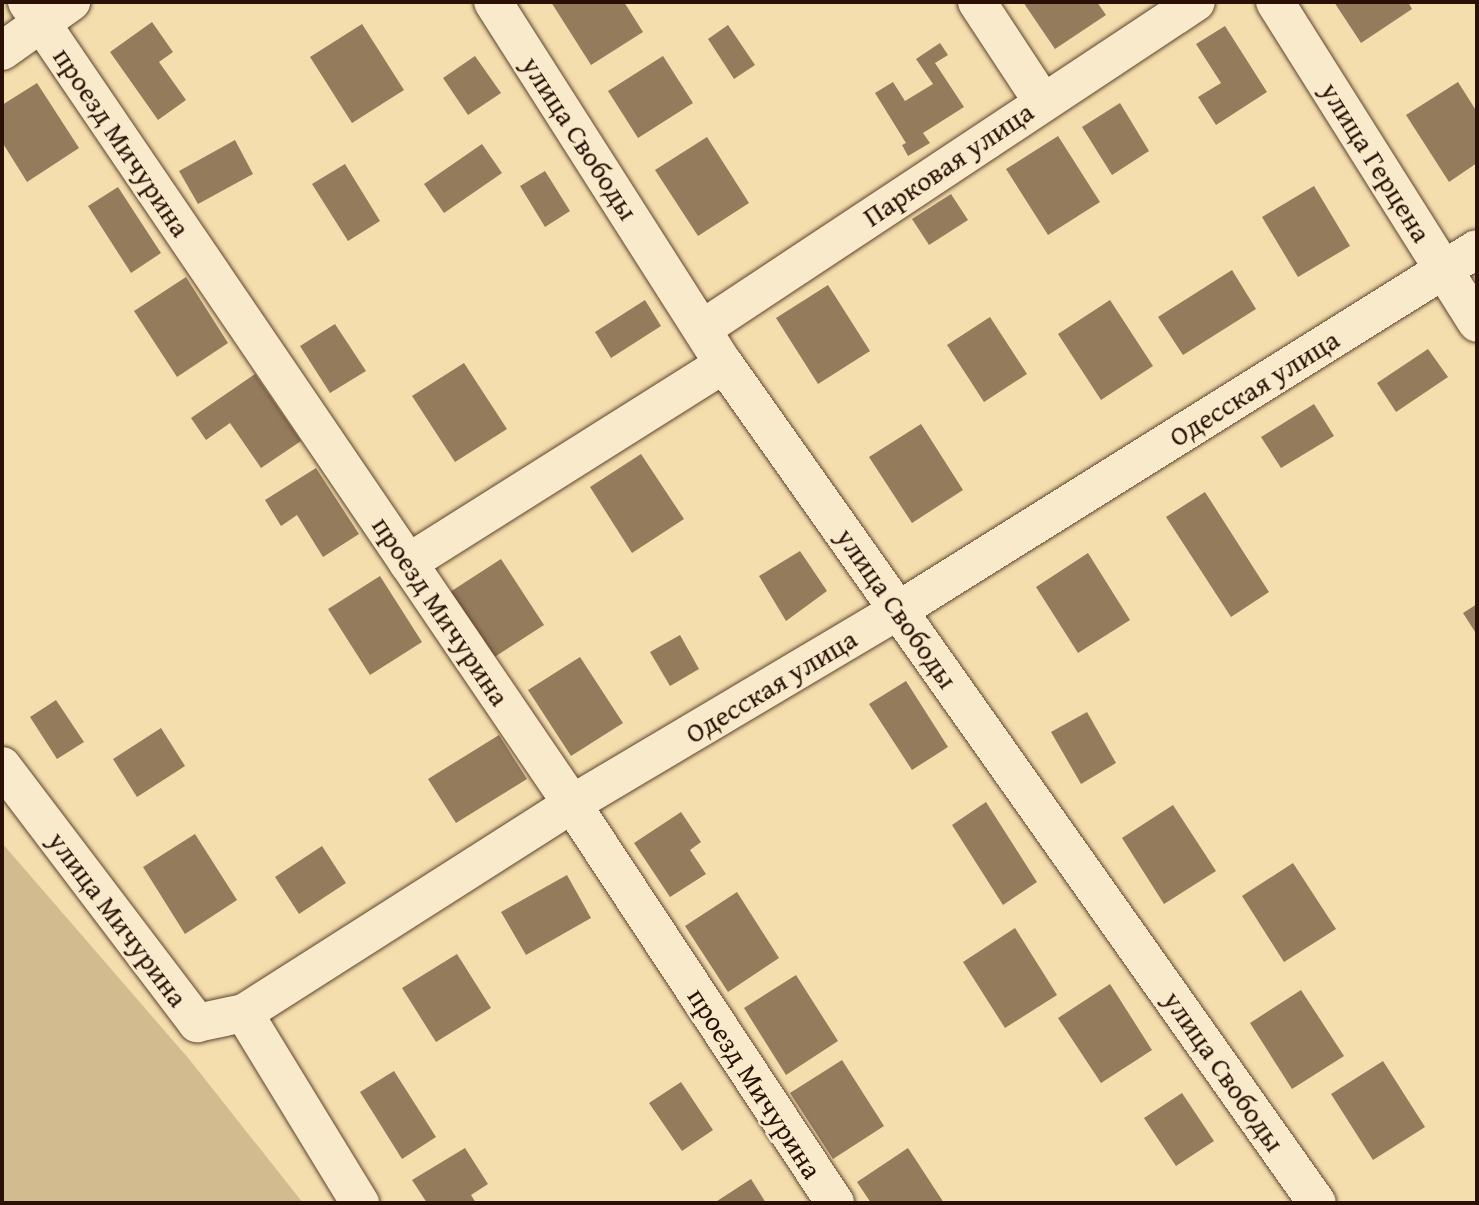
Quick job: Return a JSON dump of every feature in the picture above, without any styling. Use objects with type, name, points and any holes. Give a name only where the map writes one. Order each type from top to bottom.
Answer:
[{"type":"street","name":"улица Свободы","points":[[493,2],[724,364],[1317,1203]]},
{"type":"street","points":[[978,2],[1042,101]]},
{"type":"street","name":"Парковая улица","points":[[702,329],[1042,101],[1196,2]]},
{"type":"street","name":"улица Герцена","points":[[1275,2],[1477,323]]},
{"type":"street","points":[[2,51],[46,9]]},
{"type":"street","name":"проезд Мичурина","points":[[46,9],[408,563],[572,804],[835,1203]]},
{"type":"street","name":"Одесская улица","points":[[243,1013],[572,804],[899,610],[1477,249]]},
{"type":"street","points":[[408,563],[724,364]]},
{"type":"street","name":"улица Мичурина","points":[[2,766],[197,1023],[243,1013]]},
{"type":"street","points":[[243,1013],[360,1203]]},
{"type":"shaded area","points":[[2,843],[189,1059],[303,1203],[2,1203]]},
{"type":"building","points":[[551,2],[624,2],[643,32],[591,65]]},
{"type":"building","points":[[1023,2],[1097,2],[1106,15],[1055,49]]},
{"type":"building","points":[[1334,2],[1408,2],[1412,9],[1361,43]]},
{"type":"building","points":[[152,22],[173,52],[159,62],[186,100],[158,120],[110,52]]},
{"type":"building","points":[[362,24],[404,90],[352,123],[310,57]]},
{"type":"building","points":[[728,25],[755,65],[734,79],[708,39]]},
{"type":"building","points":[[1225,26],[1267,92],[1216,125],[1198,97],[1221,83],[1196,44]]},
{"type":"building","points":[[940,43],[948,55],[935,63],[964,107],[923,133],[930,143],[908,156],[902,145],[906,143],[875,93],[893,82],[905,101],[933,84],[916,59]]},
{"type":"building","points":[[475,56],[501,93],[468,115],[443,78]]},
{"type":"building","points":[[663,56],[693,103],[638,138],[608,91]]},
{"type":"building","points":[[1458,82],[1477,112],[1477,163],[1449,182],[1406,115]]},
{"type":"building","points":[[37,83],[79,148],[27,182],[2,142],[2,105]]},
{"type":"building","points":[[1120,103],[1149,151],[1112,175],[1082,127]]},
{"type":"building","points":[[1058,136],[1100,202],[1048,235],[1006,169]]},
{"type":"building","points":[[707,137],[749,203],[698,236],[655,170]]},
{"type":"building","points":[[235,140],[253,174],[198,204],[179,171]]},
{"type":"building","points":[[482,144],[502,173],[444,213],[424,184]]},
{"type":"building","points":[[345,164],[380,221],[348,241],[312,184]]},
{"type":"building","points":[[545,171],[570,211],[545,227],[520,186]]},
{"type":"building","points":[[1314,186],[1350,246],[1298,277],[1262,217]]},
{"type":"building","points":[[118,187],[161,253],[131,273],[88,206]]},
{"type":"building","points":[[951,194],[968,220],[929,245],[912,219]]},
{"type":"building","points":[[1232,270],[1256,309],[1183,355],[1158,317]]},
{"type":"building","points":[[186,277],[228,343],[177,377],[134,311]]},
{"type":"building","points":[[828,285],[870,351],[818,384],[776,318]]},
{"type":"building","points":[[645,300],[661,326],[611,358],[595,332]]},
{"type":"building","points":[[1110,300],[1153,366],[1101,400],[1058,334]]},
{"type":"building","points":[[990,317],[1027,374],[984,402],[947,345]]},
{"type":"building","points":[[335,324],[366,371],[330,393],[300,346]]},
{"type":"building","points":[[1428,349],[1448,377],[1396,412],[1377,383]]},
{"type":"building","points":[[464,363],[507,429],[455,462],[412,396]]},
{"type":"building","points":[[255,374],[301,441],[261,468],[230,423],[206,440],[191,418]]},
{"type":"building","points":[[1314,404],[1334,436],[1281,468],[1261,437]]},
{"type":"building","points":[[921,424],[963,490],[912,523],[869,457]]},
{"type":"building","points":[[641,454],[684,519],[632,553],[590,487]]},
{"type":"building","points":[[316,468],[359,534],[323,557],[297,515],[281,526],[265,500]]},
{"type":"building","points":[[1205,492],[1269,592],[1231,617],[1166,517]]},
{"type":"building","points":[[800,551],[827,591],[786,621],[759,576]]},
{"type":"building","points":[[1088,553],[1130,620],[1078,653],[1036,587]]},
{"type":"building","points":[[501,559],[544,625],[493,658],[450,592]]},
{"type":"building","points":[[380,576],[422,642],[370,675],[328,609]]},
{"type":"building","points":[[1477,604],[1477,635],[1463,613]]},
{"type":"building","points":[[680,635],[699,669],[670,686],[650,652]]},
{"type":"building","points":[[580,657],[623,723],[571,756],[528,690]]},
{"type":"building","points":[[906,681],[948,747],[912,770],[869,704]]},
{"type":"building","points":[[56,700],[84,742],[57,759],[30,717]]},
{"type":"building","points":[[1087,712],[1116,763],[1081,784],[1051,732]]},
{"type":"building","points":[[161,728],[185,766],[137,797],[113,759]]},
{"type":"building","points":[[499,735],[527,779],[456,823],[428,779]]},
{"type":"building","points":[[986,802],[1037,882],[1003,905],[952,825]]},
{"type":"building","points":[[1173,805],[1216,871],[1164,904],[1122,838]]},
{"type":"building","points":[[681,812],[701,842],[690,850],[706,874],[670,897],[634,843]]},
{"type":"building","points":[[195,834],[237,900],[185,934],[143,867]]},
{"type":"building","points":[[322,846],[346,883],[299,914],[275,877]]},
{"type":"building","points":[[1293,863],[1336,929],[1284,962],[1242,896]]},
{"type":"building","points":[[567,875],[591,918],[526,955],[501,912]]},
{"type":"building","points":[[737,892],[779,958],[728,992],[685,926]]},
{"type":"building","points":[[1015,928],[1057,995],[1005,1028],[963,962]]},
{"type":"building","points":[[457,954],[491,1008],[436,1042],[402,988]]},
{"type":"building","points":[[796,975],[838,1041],[786,1075],[744,1008]]},
{"type":"building","points":[[1110,984],[1152,1050],[1101,1083],[1058,1018]]},
{"type":"building","points":[[1301,990],[1344,1056],[1292,1089],[1250,1023]]},
{"type":"building","points":[[842,1060],[884,1126],[833,1159],[790,1093]]},
{"type":"building","points":[[1383,1061],[1425,1127],[1373,1160],[1331,1094]]},
{"type":"building","points":[[394,1071],[436,1137],[402,1159],[360,1092]]},
{"type":"building","points":[[681,1082],[713,1130],[682,1151],[649,1103]]},
{"type":"building","points":[[1182,1093],[1214,1141],[1176,1166],[1144,1118]]},
{"type":"building","points":[[465,1148],[488,1184],[471,1195],[476,1203],[427,1203],[412,1180]]},
{"type":"building","points":[[908,1148],[944,1203],[871,1203],[857,1182]]},
{"type":"building","points":[[751,1179],[766,1203],[714,1203]]}]
